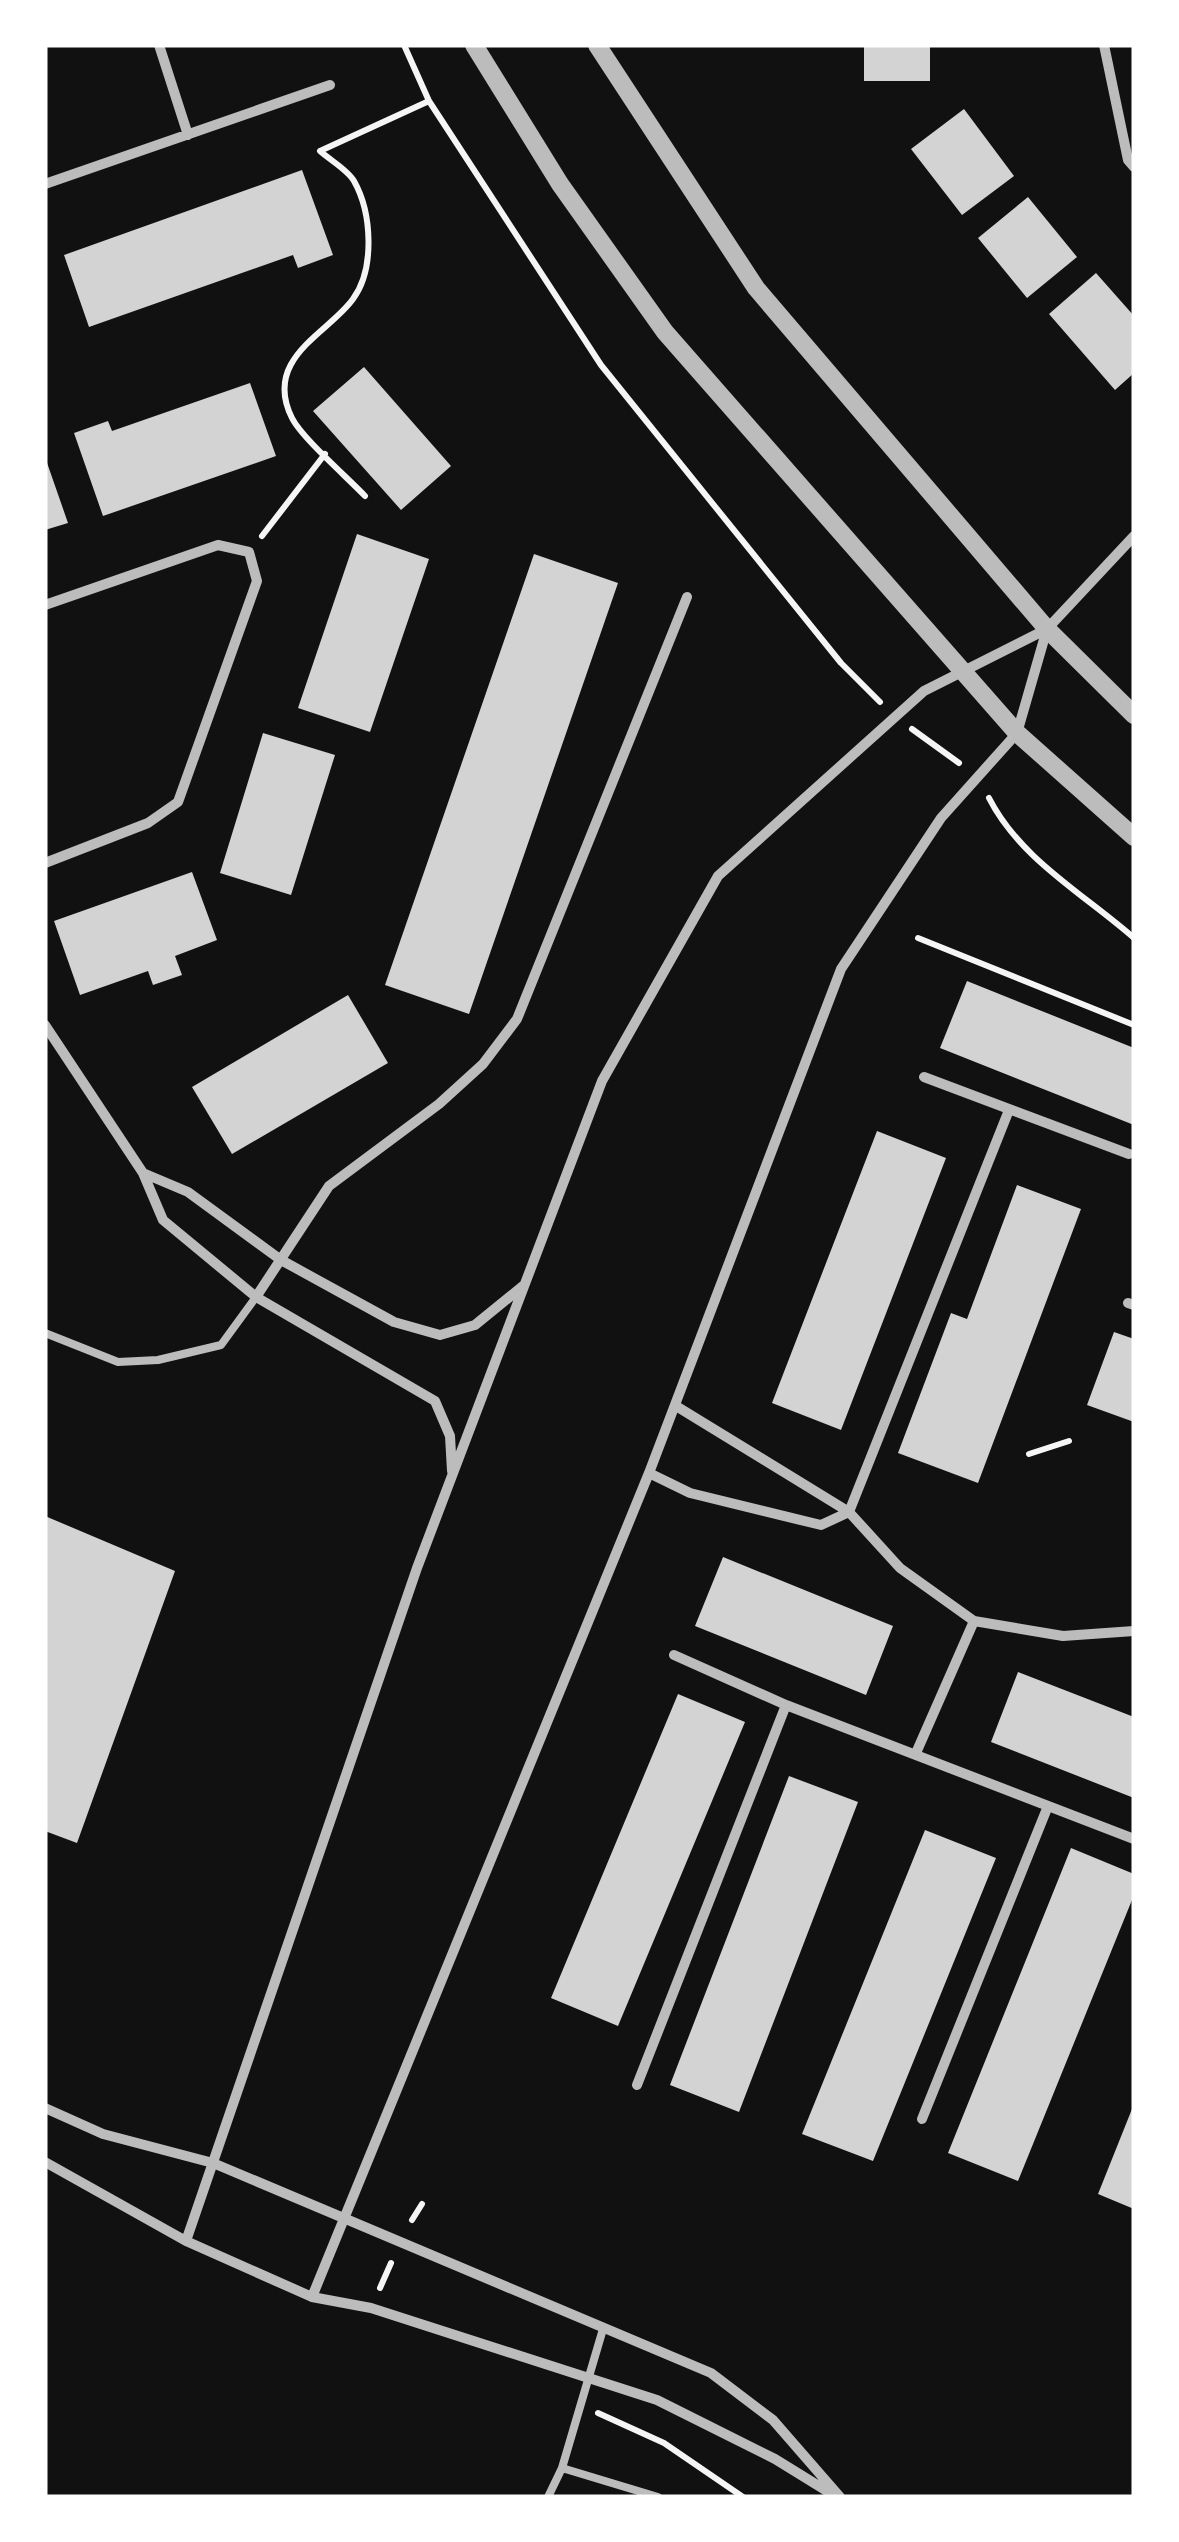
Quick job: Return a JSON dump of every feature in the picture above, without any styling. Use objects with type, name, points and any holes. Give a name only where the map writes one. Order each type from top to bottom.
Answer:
[{"type":"street","points":[[159,45],[188,135]]},
{"type":"street","points":[[474,45],[560,184],[665,332],[1017,733],[1134,836]]},
{"type":"street","points":[[597,45],[756,288],[1047,629],[1134,715]]},
{"type":"street","points":[[1104,45],[1128,160],[1134,167]]},
{"type":"street","points":[[45,184],[330,84]]},
{"type":"street","points":[[186,2241],[452,1475],[602,1081],[718,876],[924,692],[1047,629],[1134,536]]},
{"type":"street","points":[[45,605],[218,545],[249,552],[257,582],[178,802],[148,824],[45,864]]},
{"type":"street","points":[[256,1297],[329,1186],[439,1104],[483,1064],[517,1019],[687,598]]},
{"type":"street","points":[[312,2296],[676,1406],[841,970],[941,818],[1017,733],[1047,629]]},
{"type":"street","points":[[45,1025],[144,1173],[163,1220],[256,1297],[435,1401],[450,1436],[452,1475]]},
{"type":"street","points":[[924,1077],[1128,1154]]},
{"type":"street","points":[[649,1473],[690,1494],[820,1524],[849,1512],[1010,1110]]},
{"type":"street","points":[[144,1173],[188,1192],[281,1260],[394,1322],[440,1334],[475,1326],[525,1285]]},
{"type":"street","points":[[676,1406],[849,1512],[900,1568],[974,1621],[1063,1636],[1134,1631]]},
{"type":"street","points":[[916,1754],[974,1621]]},
{"type":"street","points":[[674,1655],[786,1704],[1134,1839]]},
{"type":"street","points":[[637,2085],[786,1704]]},
{"type":"street","points":[[922,2120],[1048,1806]]},
{"type":"street","points":[[45,2108],[102,2134],[213,2164],[711,2373],[773,2420],[838,2497]]},
{"type":"street","points":[[45,2162],[186,2241],[312,2296],[371,2308],[657,2400],[775,2458],[838,2497]]},
{"type":"lane","points":[[45,1333],[118,1362],[158,1360],[221,1345],[256,1297]]},
{"type":"lane","points":[[548,2497],[562,2468],[603,2328]]},
{"type":"lane","points":[[562,2468],[658,2497]]},
{"type":"path","points":[[404,45],[430,101],[601,365],[841,662],[895,718],[978,776],[1001,821],[1068,889],[1134,938]]},
{"type":"path","points":[[365,496],[292,417],[286,383],[296,354],[352,301],[367,273],[368,229],[354,180],[320,151],[430,101]]},
{"type":"path","points":[[249,552],[325,454]]},
{"type":"path","points":[[918,938],[1134,1025]]},
{"type":"path","points":[[1028,1454],[1069,1440]]},
{"type":"building","points":[[864,45],[930,45],[930,81],[864,81]]},
{"type":"building","points":[[964,109],[1014,176],[962,215],[911,149]]},
{"type":"building","points":[[302,170],[333,255],[298,268],[293,255],[89,327],[64,255]]},
{"type":"building","points":[[1028,197],[1077,257],[1027,298],[978,238]]},
{"type":"building","points":[[1096,273],[1134,316],[1134,373],[1115,390],[1049,314]]},
{"type":"building","points":[[364,367],[451,466],[401,510],[313,411]]},
{"type":"building","points":[[250,383],[276,456],[103,516],[74,433],[108,421],[112,431]]},
{"type":"building","points":[[45,457],[68,523],[45,530]]},
{"type":"building","points":[[357,534],[429,559],[370,732],[298,708]]},
{"type":"building","points":[[534,554],[618,583],[469,1014],[385,985]]},
{"type":"building","points":[[263,733],[335,755],[291,895],[220,873]]},
{"type":"building","points":[[192,872],[217,940],[175,956],[182,975],[153,985],[148,971],[80,995],[54,921]]},
{"type":"building","points":[[967,981],[1134,1048],[1134,1125],[940,1048]]},
{"type":"building","points":[[348,995],[388,1063],[232,1154],[192,1087]]},
{"type":"building","points":[[877,1131],[946,1158],[841,1430],[772,1403]]},
{"type":"building","points":[[1017,1185],[1081,1209],[978,1483],[898,1453],[951,1313],[967,1319]]},
{"type":"building","points":[[1114,1332],[1134,1339],[1134,1422],[1087,1405]]},
{"type":"building","points":[[45,1516],[175,1571],[77,1843],[45,1831]]},
{"type":"building","points":[[723,1557],[893,1626],[866,1695],[695,1626]]},
{"type":"building","points":[[1018,1672],[1134,1717],[1134,1798],[991,1742]]},
{"type":"building","points":[[678,1694],[745,1722],[618,2026],[551,1998]]},
{"type":"building","points":[[789,1776],[858,1802],[739,2112],[670,2085]]},
{"type":"building","points":[[925,1830],[996,1858],[873,2161],[802,2134]]},
{"type":"building","points":[[1071,1848],[1134,1874],[1134,1895],[1018,2181],[948,2153]]},
{"type":"building","points":[[1134,2104],[1134,2209],[1098,2194]]}]
